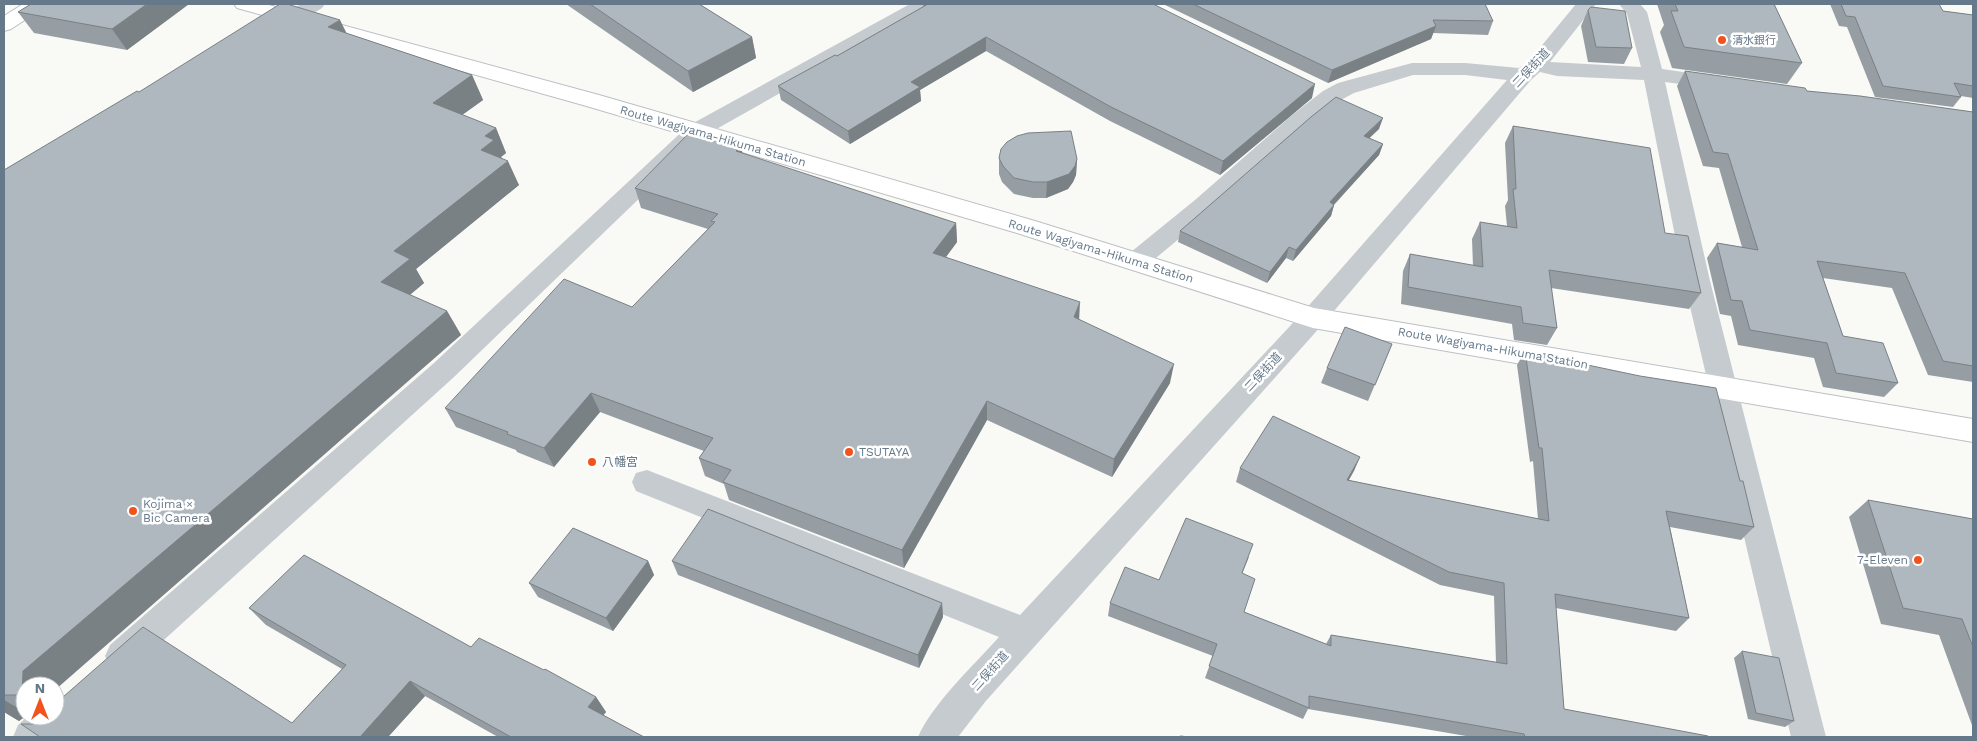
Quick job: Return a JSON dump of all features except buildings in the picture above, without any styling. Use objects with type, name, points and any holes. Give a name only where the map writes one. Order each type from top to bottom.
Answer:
[{"type":"main road","points":[[4,25],[36,4]]},
{"type":"main road","name":"Route Wagiyama-Hikuma Station","points":[[244,4],[696,131],[1026,227],[1313,318],[1973,431]]},
{"type":"street","points":[[261,37],[282,14],[315,4]]},
{"type":"street","points":[[107,669],[444,370],[696,131],[924,4]]},
{"type":"street","name":"二俣街道","points":[[936,737],[973,690],[1025,632],[1313,318],[1586,4]]},
{"type":"street","points":[[1629,4],[1637,12],[1653,74],[1697,281],[1809,737]]},
{"type":"street","points":[[1135,262],[1323,92],[1354,86],[1412,69],[1557,70],[1653,74],[1740,86]]},
{"type":"street","points":[[648,482],[1025,632]]},
{"type":"street","points":[[30,737],[43,726]]},
{"type":"place","name":"清水銀行","points":[[1722,40]]},
{"type":"place","name":"TSUTAYA","points":[[849,452]]},
{"type":"place","name":"八幡宮","points":[[592,462]]},
{"type":"place","name":"Kojima × Bic Camera","points":[[133,511]]},
{"type":"place","name":"7-Eleven","points":[[1918,560]]}]
